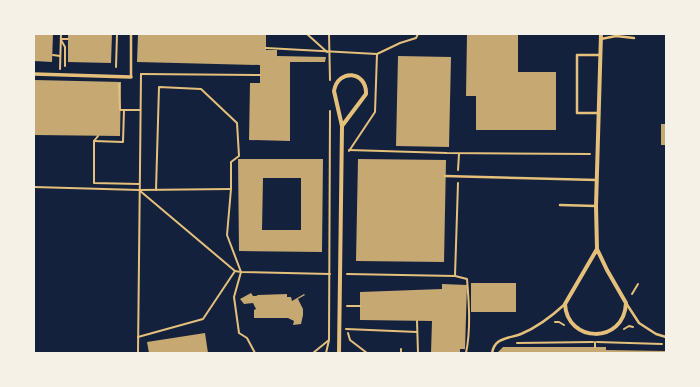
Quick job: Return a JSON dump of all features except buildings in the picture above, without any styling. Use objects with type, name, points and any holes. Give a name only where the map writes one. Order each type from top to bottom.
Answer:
[{"type":"street","points":[[597,249],[565,304],[568,314],[574,324],[581,330],[594,335],[604,334],[616,327],[623,316],[626,303],[606,270],[597,249],[596,206],[600,34]]},
{"type":"street","points":[[34,74],[131,77]]},
{"type":"street","points":[[339,353],[342,126],[335,94],[335,86],[342,78],[353,76],[363,81],[366,88],[366,94],[342,126]]},
{"type":"lane","points":[[131,34],[131,77]]},
{"type":"lane","points":[[601,39],[616,36],[634,38]]},
{"type":"lane","points":[[599,113],[577,113],[577,55],[600,55]]},
{"type":"lane","points":[[445,176],[597,180]]},
{"type":"lane","points":[[560,205],[596,206]]},
{"type":"lane","points":[[626,303],[639,323],[656,334],[666,337]]},
{"type":"lane","points":[[492,353],[496,344],[503,339],[517,336],[530,330],[565,304]]},
{"type":"path","points":[[60,62],[61,34]]},
{"type":"path","points":[[116,66],[117,34]]},
{"type":"path","points":[[306,34],[329,52]]},
{"type":"path","points":[[329,34],[330,84]]},
{"type":"path","points":[[266,48],[377,54],[400,42],[416,38],[418,34]]},
{"type":"path","points":[[61,39],[68,39]]},
{"type":"path","points":[[61,39],[66,47],[65,66]]},
{"type":"path","points":[[377,54],[375,112],[349,150],[459,154],[592,154]]},
{"type":"path","points":[[53,56],[60,56]]},
{"type":"path","points":[[138,353],[140,110],[142,74],[260,75]]},
{"type":"path","points":[[112,83],[120,84],[120,110],[140,110]]},
{"type":"path","points":[[156,190],[159,87],[201,89],[237,123],[239,156],[230,162],[231,189],[227,235],[241,272],[234,297],[239,333],[247,338],[256,353]]},
{"type":"path","points":[[326,353],[330,340],[330,107]]},
{"type":"path","points":[[94,141],[123,142],[124,110]]},
{"type":"path","points":[[98,136],[94,141],[94,183],[139,184]]},
{"type":"path","points":[[455,276],[459,154]]},
{"type":"path","points":[[34,187],[139,190],[231,189]]},
{"type":"path","points":[[139,190],[235,271],[330,274]]},
{"type":"path","points":[[138,337],[204,319],[235,271]]},
{"type":"path","points":[[347,274],[455,276],[467,279],[468,306],[466,353]]},
{"type":"path","points":[[632,294],[638,284]]},
{"type":"path","points":[[347,306],[360,306]]},
{"type":"path","points":[[417,321],[418,353]]},
{"type":"path","points":[[554,322],[559,322],[566,327]]},
{"type":"path","points":[[621,331],[629,326],[635,327]]},
{"type":"path","points":[[346,329],[417,332]]},
{"type":"path","points":[[601,342],[612,338]]},
{"type":"path","points":[[527,339],[516,343],[601,342],[666,345]]},
{"type":"path","points":[[582,339],[589,342]]},
{"type":"path","points":[[313,353],[330,340]]},
{"type":"path","points":[[350,340],[367,353]]},
{"type":"path","points":[[655,341],[661,344]]},
{"type":"path","points":[[595,342],[595,347]]},
{"type":"path","points":[[400,353],[401,349]]}]
